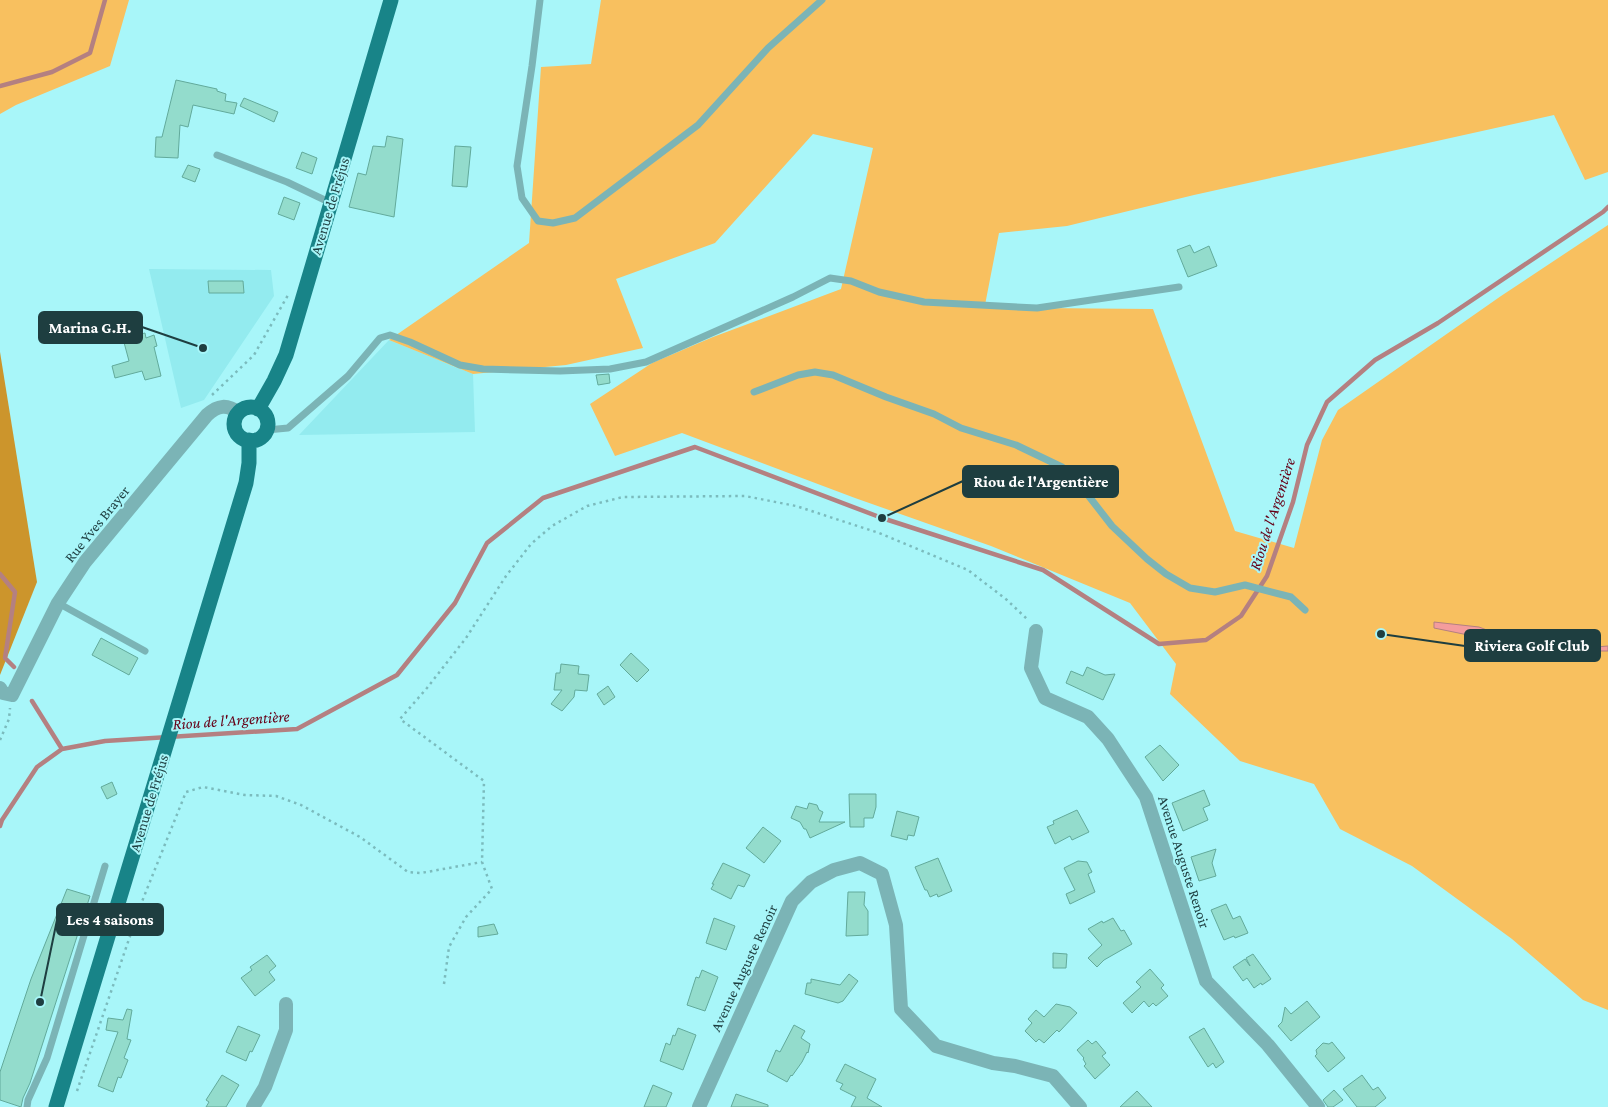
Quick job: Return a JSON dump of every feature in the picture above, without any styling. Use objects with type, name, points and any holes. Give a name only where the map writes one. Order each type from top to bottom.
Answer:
[{"type":"main road","name":"Avenue de Fréjus","points":[[258,408],[274,381],[286,355],[391,0]]},
{"type":"main road","points":[[244,408],[258,408],[265,414],[268,421],[267,430],[263,436],[256,440],[242,438],[237,433],[235,419],[244,408]]},
{"type":"main road","name":"Avenue de Fréjus","points":[[56,1107],[246,483],[249,463],[249,440]]},
{"type":"street","name":"Rue Yves Brayer","points":[[6,692],[58,602],[86,562],[207,415],[214,408],[223,406],[232,408],[239,413]]},
{"type":"street","name":"Avenue Auguste Renoir","points":[[1036,631],[1031,668],[1045,698],[1088,717],[1108,739],[1146,797],[1206,982],[1268,1044],[1318,1107]]},
{"type":"street","name":"Avenue Auguste Renoir","points":[[699,1107],[792,901],[811,882],[834,870],[860,863],[882,874],[896,924],[901,1009],[936,1046],[994,1064],[1015,1066],[1053,1076],[1080,1107]]},
{"type":"street","points":[[253,1107],[265,1087],[286,1030],[286,1004]]},
{"type":"lane","points":[[540,0],[517,166],[522,198],[538,221],[552,222],[575,218],[698,125],[768,48],[822,0]]},
{"type":"lane","points":[[218,155],[287,182],[331,203]]},
{"type":"lane","points":[[267,430],[288,428],[348,376],[380,338],[390,335],[410,342],[460,366],[484,369],[560,371],[610,369],[646,362],[784,301],[830,278],[851,281],[879,292],[924,302],[1037,308],[1179,287]]},
{"type":"lane","points":[[754,392],[798,374],[815,372],[833,375],[899,403],[934,414],[960,428],[1016,445],[1062,467],[1084,490],[1112,526],[1147,559],[1166,574],[1190,588],[1215,592],[1245,585],[1291,596],[1305,610]]},
{"type":"lane","points":[[58,602],[145,651]]},
{"type":"lane","points":[[27,1107],[28,1100],[47,1058],[105,866]]},
{"type":"path","points":[[444,984],[449,947],[466,917],[492,889],[482,862],[484,781],[400,719],[466,638],[506,576],[531,544],[552,526],[587,506],[622,498],[745,496],[796,506],[879,533],[968,570],[1007,600],[1036,631]]},
{"type":"path","points":[[0,740],[9,719],[6,692]]},
{"type":"path","points":[[75,1098],[141,904],[186,792],[203,787],[245,795],[276,796],[302,805],[360,837],[408,872],[422,874],[482,862]]},
{"type":"shaded area","points":[[0,0],[129,0],[110,66],[16,105],[0,114]]},
{"type":"shaded area","points":[[601,0],[1608,0],[1608,172],[1585,180],[1554,115],[1194,195],[1067,226],[999,233],[985,305],[1037,308],[1153,309],[1235,531],[1294,548],[1322,440],[1338,410],[1501,296],[1608,225],[1608,1010],[1583,1000],[1512,939],[1412,866],[1340,829],[1314,784],[1240,761],[1170,694],[1176,664],[1130,603],[991,546],[855,498],[682,433],[615,456],[590,404],[652,363],[713,337],[841,289],[873,148],[813,134],[715,243],[616,279],[643,348],[566,365],[473,374],[389,340],[529,243],[541,67],[591,64]]},
{"type":"shaded area","points":[[149,269],[271,270],[274,296],[204,400],[181,408]]},
{"type":"shaded area","points":[[389,340],[473,374],[475,432],[299,435]]},
{"type":"shaded area","points":[[0,352],[37,582],[0,675]]},
{"type":"shaded area","points":[[1434,622],[1479,627],[1513,640],[1548,640],[1573,642],[1596,647],[1608,646],[1608,651],[1512,647],[1434,628]]},
{"type":"building","points":[[176,80],[217,89],[217,91],[226,94],[225,101],[237,103],[234,114],[193,105],[188,127],[180,125],[178,158],[155,157],[156,137],[162,137]]},
{"type":"building","points":[[244,98],[278,112],[274,122],[240,106]]},
{"type":"building","points":[[387,136],[403,139],[394,217],[349,207],[358,173],[366,175],[373,146],[385,147]]},
{"type":"building","points":[[455,146],[471,147],[467,187],[452,186]]},
{"type":"building","points":[[302,152],[317,158],[312,174],[296,168]]},
{"type":"building","points":[[188,165],[200,169],[195,182],[182,177]]},
{"type":"building","points":[[284,197],[300,203],[294,220],[278,214]]},
{"type":"building","points":[[1190,245],[1194,253],[1209,246],[1217,266],[1188,277],[1177,250]]},
{"type":"building","points":[[208,281],[243,281],[244,293],[209,293]]},
{"type":"building","points":[[136,331],[137,335],[145,333],[146,338],[154,335],[157,346],[154,347],[161,376],[145,380],[142,371],[115,378],[112,366],[129,361],[122,335]]},
{"type":"building","points":[[609,374],[610,383],[598,385],[596,375]]},
{"type":"building","points":[[101,638],[138,658],[129,675],[92,655]]},
{"type":"building","points":[[631,653],[649,670],[637,682],[620,665]]},
{"type":"building","points":[[561,664],[579,666],[578,674],[589,675],[587,691],[575,690],[574,697],[562,711],[551,704],[562,690],[554,690],[556,673],[560,673]]},
{"type":"building","points":[[1087,667],[1105,675],[1115,674],[1103,700],[1066,683],[1071,671],[1083,676]]},
{"type":"building","points":[[608,686],[615,697],[604,705],[597,694]]},
{"type":"building","points":[[1160,745],[1179,765],[1163,781],[1145,757]]},
{"type":"building","points":[[112,782],[117,794],[107,799],[101,787]]},
{"type":"building","points":[[1204,790],[1210,805],[1203,808],[1208,820],[1183,831],[1172,803]]},
{"type":"building","points":[[849,794],[876,794],[876,807],[873,818],[864,818],[864,827],[850,827]]},
{"type":"building","points":[[809,803],[817,805],[819,810],[823,812],[819,822],[845,822],[810,838],[800,822],[791,818],[796,806],[807,809]]},
{"type":"building","points":[[1077,810],[1089,832],[1072,840],[1070,836],[1055,844],[1047,827],[1054,824],[1053,821]]},
{"type":"building","points":[[897,811],[919,817],[914,836],[908,835],[907,840],[891,836]]},
{"type":"building","points":[[763,827],[781,841],[764,863],[746,848]]},
{"type":"building","points":[[1216,849],[1212,863],[1216,876],[1199,881],[1191,857]]},
{"type":"building","points":[[938,858],[952,891],[938,897],[937,894],[930,897],[915,867]]},
{"type":"building","points":[[1078,861],[1087,862],[1092,872],[1088,874],[1095,892],[1070,904],[1066,894],[1075,890],[1064,868]]},
{"type":"building","points":[[723,863],[750,875],[744,887],[738,885],[731,899],[711,889]]},
{"type":"building","points":[[67,889],[90,896],[21,1107],[0,1100],[0,1072],[31,979]]},
{"type":"building","points":[[848,892],[865,892],[864,905],[868,911],[868,935],[846,936]]},
{"type":"building","points":[[1226,904],[1233,919],[1240,916],[1248,933],[1224,940],[1211,910]]},
{"type":"building","points":[[714,918],[735,926],[726,950],[706,943]]},
{"type":"building","points":[[1113,918],[1121,931],[1124,930],[1132,944],[1104,960],[1097,967],[1088,958],[1102,945],[1088,929],[1102,921],[1103,923]]},
{"type":"building","points":[[494,924],[498,934],[478,937],[478,927]]},
{"type":"building","points":[[1053,953],[1067,954],[1066,968],[1053,968]]},
{"type":"building","points":[[1253,954],[1271,979],[1254,988],[1247,978],[1243,981],[1233,967],[1245,959],[1250,966],[1246,958]]},
{"type":"building","points":[[267,955],[276,966],[269,972],[275,980],[255,996],[241,978],[252,970],[250,967]]},
{"type":"building","points":[[1150,969],[1164,985],[1161,988],[1168,996],[1156,1006],[1153,1003],[1149,1007],[1144,1001],[1132,1013],[1123,1003],[1141,987],[1136,982]]},
{"type":"building","points":[[702,970],[718,977],[705,1011],[687,1005],[696,977],[699,978]]},
{"type":"building","points":[[849,974],[858,981],[843,1001],[838,1003],[805,994],[807,983],[811,983],[811,979],[840,985]]},
{"type":"building","points":[[1307,1001],[1320,1017],[1291,1041],[1278,1026],[1282,1022],[1285,1007],[1291,1014]]},
{"type":"building","points":[[1056,1004],[1070,1007],[1077,1013],[1059,1032],[1057,1030],[1044,1043],[1039,1039],[1036,1042],[1025,1031],[1032,1023],[1028,1019],[1036,1010],[1044,1017]]},
{"type":"building","points":[[127,1009],[132,1010],[127,1039],[131,1040],[124,1058],[128,1060],[121,1078],[118,1077],[113,1092],[98,1086],[118,1032],[106,1030],[108,1018],[123,1020]]},
{"type":"building","points":[[794,1025],[805,1031],[801,1038],[810,1044],[808,1053],[787,1082],[767,1071],[776,1050],[780,1052]]},
{"type":"building","points":[[238,1026],[260,1035],[246,1061],[226,1052]]},
{"type":"building","points":[[678,1028],[696,1035],[683,1070],[660,1061],[666,1043],[670,1045],[673,1035],[675,1036]]},
{"type":"building","points":[[1204,1028],[1224,1062],[1216,1068],[1213,1063],[1208,1067],[1189,1037]]},
{"type":"building","points":[[1088,1040],[1092,1044],[1096,1041],[1106,1053],[1102,1056],[1110,1065],[1095,1079],[1084,1066],[1086,1064],[1084,1058],[1077,1050]]},
{"type":"building","points":[[1332,1042],[1345,1058],[1328,1072],[1315,1056],[1317,1054],[1316,1050],[1323,1043],[1329,1044]]},
{"type":"building","points":[[845,1064],[876,1079],[867,1098],[882,1107],[851,1107],[856,1097],[840,1089],[843,1084],[836,1081]]},
{"type":"building","points":[[222,1075],[239,1085],[226,1107],[206,1107],[209,1102],[206,1100]]},
{"type":"building","points":[[1362,1075],[1373,1090],[1378,1087],[1386,1098],[1375,1107],[1357,1107],[1343,1089]]},
{"type":"building","points":[[653,1085],[672,1093],[666,1107],[644,1107]]},
{"type":"building","points":[[1334,1090],[1343,1100],[1333,1107],[1328,1107],[1323,1100]]},
{"type":"building","points":[[1137,1091],[1152,1107],[1120,1107]]},
{"type":"building","points":[[736,1094],[768,1105],[768,1107],[731,1107]]},
{"type":"waterway","points":[[0,86],[52,72],[90,53],[105,0]]},
{"type":"waterway","name":"Riou de l'Argentière","points":[[0,826],[37,767],[62,749],[105,741],[297,729],[397,675],[455,603],[487,543],[543,498],[695,447],[882,518],[1043,570],[1159,644],[1206,640],[1241,616],[1267,576],[1293,502],[1307,445],[1327,402],[1375,360],[1438,323],[1608,207]]},
{"type":"waterway","points":[[0,574],[15,592],[5,658],[14,667]]},
{"type":"waterway","points":[[32,701],[62,749]]},
{"type":"place","name":"Marina G.H.","points":[[203,348]]},
{"type":"place","name":"Riou de l'Argentière","points":[[882,518]]},
{"type":"place","name":"Riviera Golf Club","points":[[1381,634]]},
{"type":"place","name":"Les 4 saisons","points":[[40,1002]]}]
